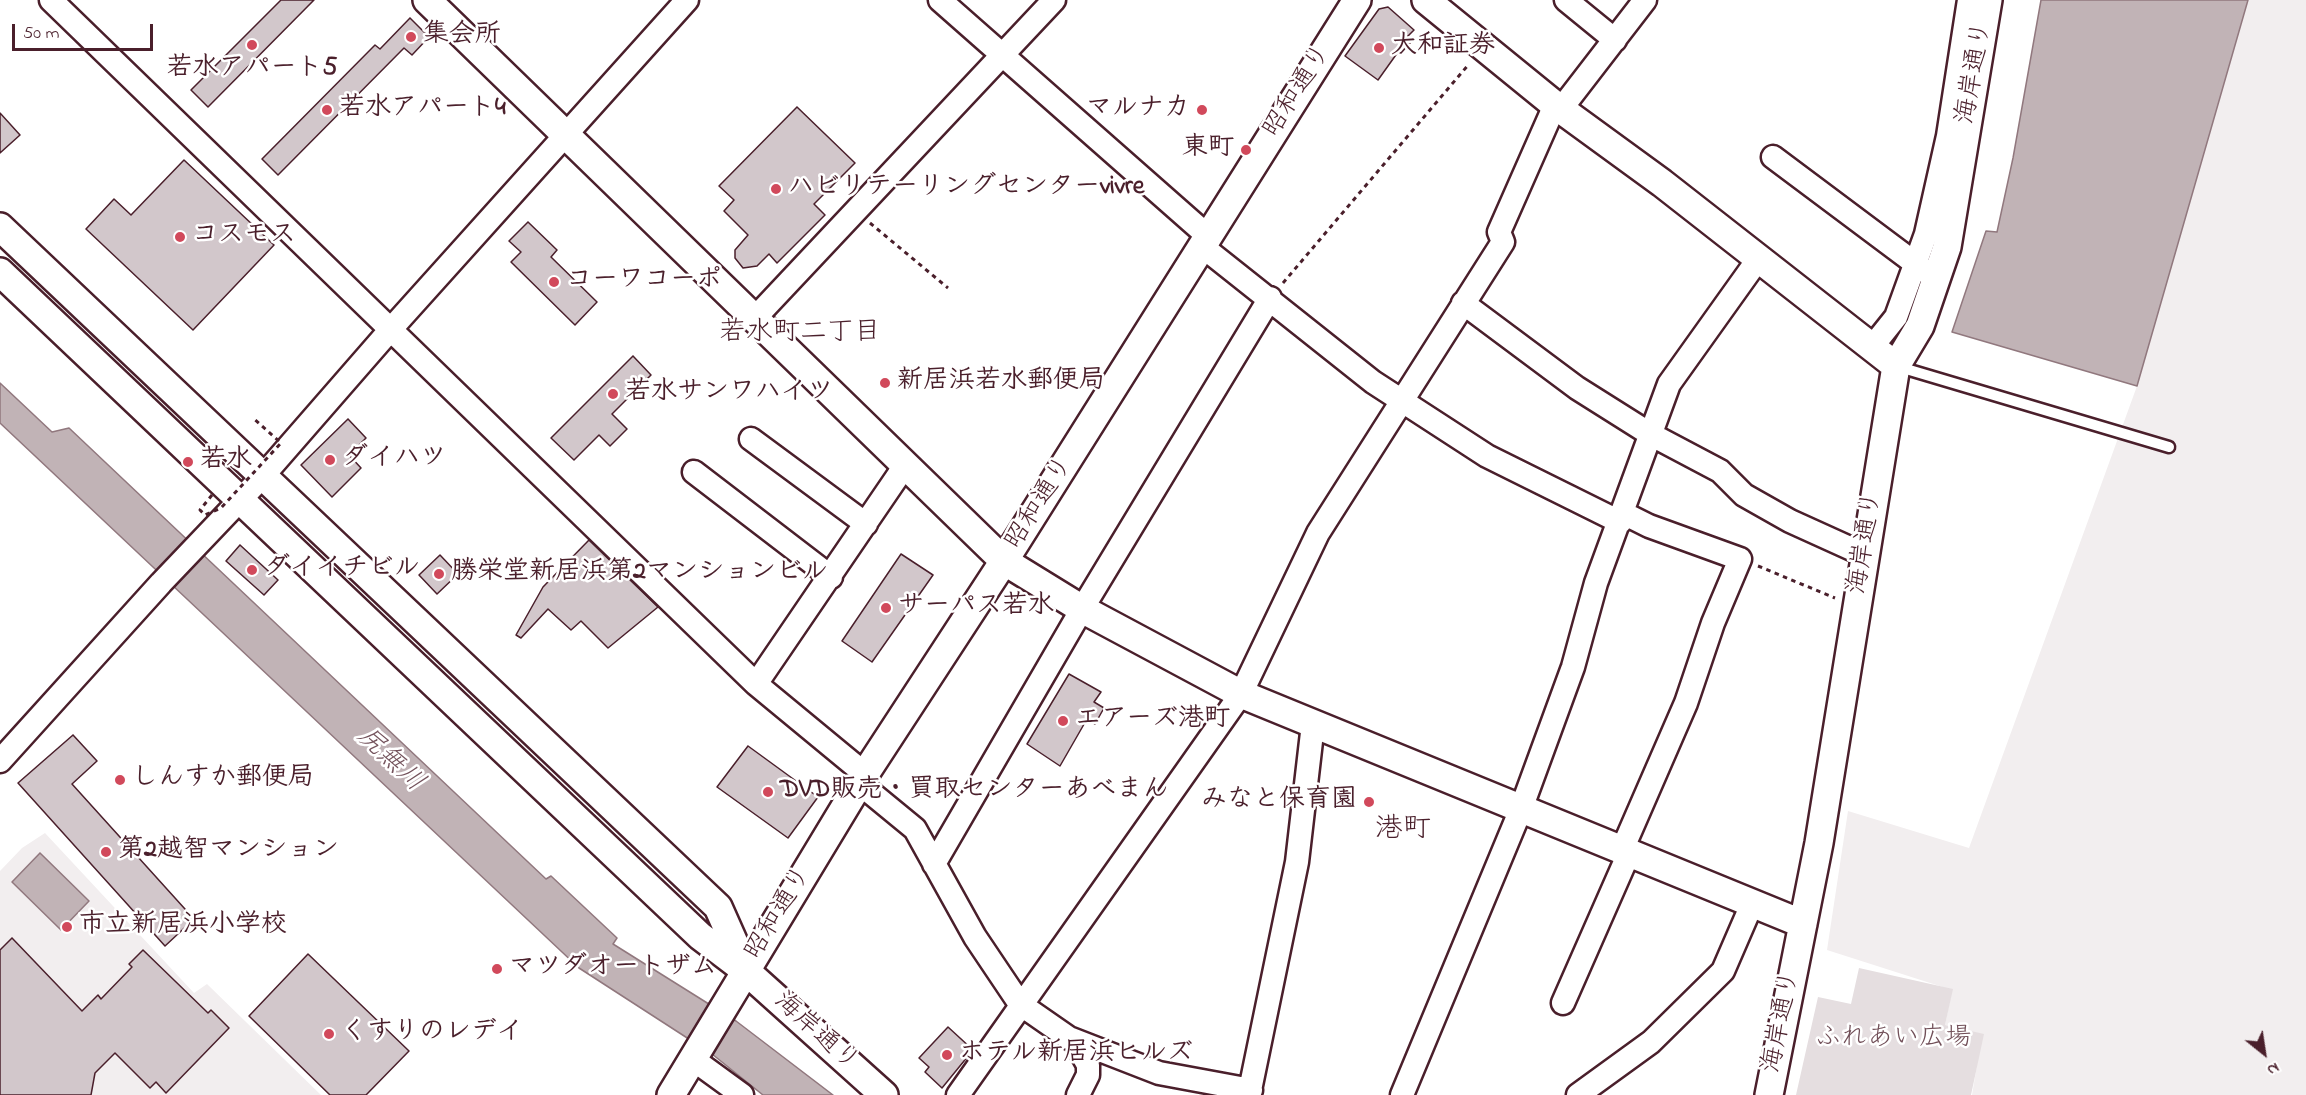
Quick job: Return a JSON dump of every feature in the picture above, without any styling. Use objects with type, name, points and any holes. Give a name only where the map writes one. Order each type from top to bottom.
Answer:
[{"type":"street","points":[[51,0],[756,684],[862,778],[915,829],[975,937],[1020,1004],[1074,1040],[1160,1072],[1250,1092],[1297,862],[1313,724]]},
{"type":"street","points":[[427,0],[1004,561],[1082,609],[1241,694],[1803,924]]},
{"type":"street","points":[[0,761],[161,583],[262,477],[390,329],[687,0]]},
{"type":"street","points":[[940,0],[1206,242],[1373,382],[1487,456],[1621,518],[1740,559],[1713,623],[1686,703],[1563,1003]]},
{"type":"street","points":[[755,318],[1054,0]]},
{"type":"street","name":"昭和通り","points":[[671,1095],[862,778],[1004,561],[1357,0]]},
{"type":"street","points":[[1426,0],[1558,107],[1662,183],[1896,366]]},
{"type":"street","points":[[1566,0],[1615,40]]},
{"type":"street","points":[[958,1095],[1020,1004],[1241,694],[1318,532],[1503,242],[1499,232],[1558,107],[1615,40],[1645,0]]},
{"type":"street","points":[[1872,347],[1926,272],[1926,234],[1948,136],[1969,0]]},
{"type":"street","name":"海岸通り","points":[[1769,1095],[1819,843],[1896,366],[1920,326],[1926,272],[1947,247],[1988,0]]},
{"type":"street","points":[[1773,157],[1926,272]]},
{"type":"street","points":[[0,226],[262,477],[718,907],[746,971]]},
{"type":"street","points":[[1402,1095],[1521,809],[1573,667],[1596,583],[1669,384],[1759,258]]},
{"type":"street","name":"海岸通り","points":[[0,272],[700,936],[746,971],[885,1095]]},
{"type":"street","points":[[934,864],[1082,609],[1270,298]]},
{"type":"street","points":[[1463,303],[1577,388],[1650,434],[1720,471],[1744,495],[1790,521],[1865,555]]},
{"type":"street","points":[[122,390],[149,367]]},
{"type":"street","points":[[751,439],[866,524]]},
{"type":"street","points":[[756,684],[906,464]]},
{"type":"street","points":[[694,472],[831,577]]},
{"type":"street","points":[[1578,1095],[1651,1042],[1723,971],[1752,903]]},
{"type":"street","points":[[1074,1040],[1088,1065],[1088,1075],[1078,1095]]},
{"type":"street","points":[[697,1055],[742,1095]]},
{"type":"lane","points":[[1896,366],[2169,447]]},
{"type":"path","points":[[1270,298],[1484,47]]},
{"type":"path","points":[[855,210],[948,288]]},
{"type":"path","points":[[212,495],[200,510],[205,516],[221,508],[281,443],[253,418]]},
{"type":"path","points":[[1740,559],[1856,607]]},
{"type":"shaded area","points":[[2248,0],[2306,0],[2306,1095],[1972,1095],[1982,1035],[1945,1025],[1952,990],[1827,950],[1848,811],[1969,848],[2137,386]]},
{"type":"shaded area","name":"市立新居浜小学校","points":[[45,833],[194,993],[207,984],[321,1095],[0,1095],[0,871],[22,848]]},
{"type":"green space","name":"ふれあい広場","points":[[1859,968],[1953,989],[1945,1025],[1984,1034],[1971,1095],[1796,1095],[1818,997],[1851,1004]]},
{"type":"water","points":[[2041,0],[2248,0],[2137,386],[1952,332],[1986,231],[1997,232],[2013,158]]},
{"type":"water","name":"尻無川","points":[[0,383],[52,432],[69,428],[546,879],[551,876],[617,938],[613,944],[736,1021],[833,1095],[763,1095],[712,1054],[579,968],[0,423]]},
{"type":"water","points":[[40,853],[89,901],[61,930],[12,882]]},
{"type":"building","name":"若水アパート5","points":[[281,0],[314,0],[208,107],[191,90]]},
{"type":"building","name":"大和証券","points":[[1388,7],[1414,30],[1405,39],[1410,43],[1401,53],[1398,52],[1378,80],[1345,56],[1379,9]]},
{"type":"building","name":"若水アパート4","points":[[410,18],[429,37],[412,55],[404,48],[278,175],[262,159],[375,45],[380,49]]},
{"type":"building","name":"ハビリテーリングセンターvivre","points":[[797,107],[855,163],[814,204],[825,215],[777,263],[769,254],[757,266],[743,268],[735,258],[735,250],[748,235],[724,211],[734,200],[719,186]]},
{"type":"building","points":[[0,113],[20,135],[0,153]]},
{"type":"building","name":"コスモス","points":[[184,160],[274,245],[193,330],[86,229],[114,199],[131,215]]},
{"type":"building","name":"コーワコーポ","points":[[528,222],[557,250],[551,257],[597,302],[575,325],[511,262],[521,252],[509,241]]},
{"type":"building","name":"若水サンワハイツ","points":[[633,356],[651,375],[612,414],[627,429],[610,446],[599,435],[574,460],[551,438]]},
{"type":"building","name":"ダイハツ","points":[[348,419],[366,438],[349,455],[361,468],[332,497],[301,465]]},
{"type":"building","points":[[589,540],[658,607],[608,648],[581,621],[571,630],[548,609],[521,638],[516,635],[543,587]]},
{"type":"building","name":"ダイイチビル","points":[[240,545],[278,580],[264,595],[226,561]]},
{"type":"building","name":"サーパス若水","points":[[901,554],[933,575],[872,662],[842,641]]},
{"type":"building","name":"勝栄堂新居浜第2マンションビル","points":[[440,555],[458,574],[437,594],[419,575]]},
{"type":"building","name":"エアーズ港町","points":[[1069,674],[1101,692],[1094,702],[1104,708],[1095,724],[1087,719],[1060,766],[1027,744]]},
{"type":"building","name":"第2越智マンション","points":[[73,735],[97,761],[72,784],[194,919],[165,946],[18,783]]},
{"type":"building","name":"DVD販売・買取センターあべまん","points":[[748,746],[818,797],[788,838],[717,787]]},
{"type":"building","points":[[12,938],[82,1011],[98,995],[101,999],[132,967],[129,964],[143,950],[208,1013],[211,1010],[229,1028],[166,1093],[156,1082],[150,1088],[115,1053],[95,1073],[91,1095],[0,1095],[0,950]]},
{"type":"building","name":"くすりのレデイ","points":[[308,954],[409,1051],[366,1095],[330,1095],[249,1016]]},
{"type":"building","name":"ホテル新居浜ヒルズ","points":[[948,1027],[973,1050],[942,1088],[925,1072],[929,1067],[919,1058]]},
{"type":"place","name":"集会所","points":[[411,37]]},
{"type":"place","name":"若水アパート5","points":[[252,45]]},
{"type":"place","name":"大和証券","points":[[1379,48]]},
{"type":"place","name":"若水アパート4","points":[[327,110]]},
{"type":"place","name":"マルナカ","points":[[1202,110]]},
{"type":"place","name":"東町","points":[[1246,150]]},
{"type":"place","name":"ハビリテーリングセンターvivre","points":[[776,189]]},
{"type":"place","name":"コスモス","points":[[180,237]]},
{"type":"place","name":"コーワコーポ","points":[[554,282]]},
{"type":"place","name":"新居浜若水郵便局","points":[[885,383]]},
{"type":"place","name":"若水サンワハイツ","points":[[613,394]]},
{"type":"place","name":"ダイハツ","points":[[330,460]]},
{"type":"place","name":"若水","points":[[188,462]]},
{"type":"place","name":"ダイイチビル","points":[[252,570]]},
{"type":"place","name":"勝栄堂新居浜第2マンションビル","points":[[439,574]]},
{"type":"place","name":"サーパス若水","points":[[886,608]]},
{"type":"place","name":"エアーズ港町","points":[[1063,721]]},
{"type":"place","name":"しんすか郵便局","points":[[120,780]]},
{"type":"place","name":"DVD販売・買取センターあべまん","points":[[768,792]]},
{"type":"place","name":"みなと保育園","points":[[1369,802]]},
{"type":"place","name":"第2越智マンション","points":[[106,852]]},
{"type":"place","name":"市立新居浜小学校","points":[[67,927]]},
{"type":"place","name":"マツダオートザム","points":[[497,969]]},
{"type":"place","name":"くすりのレデイ","points":[[329,1034]]},
{"type":"place","name":"ホテル新居浜ヒルズ","points":[[947,1055]]},
{"type":"district","name":"若水町二丁目","points":[[800,335]]},
{"type":"district","name":"港町","points":[[1403,831]]}]
